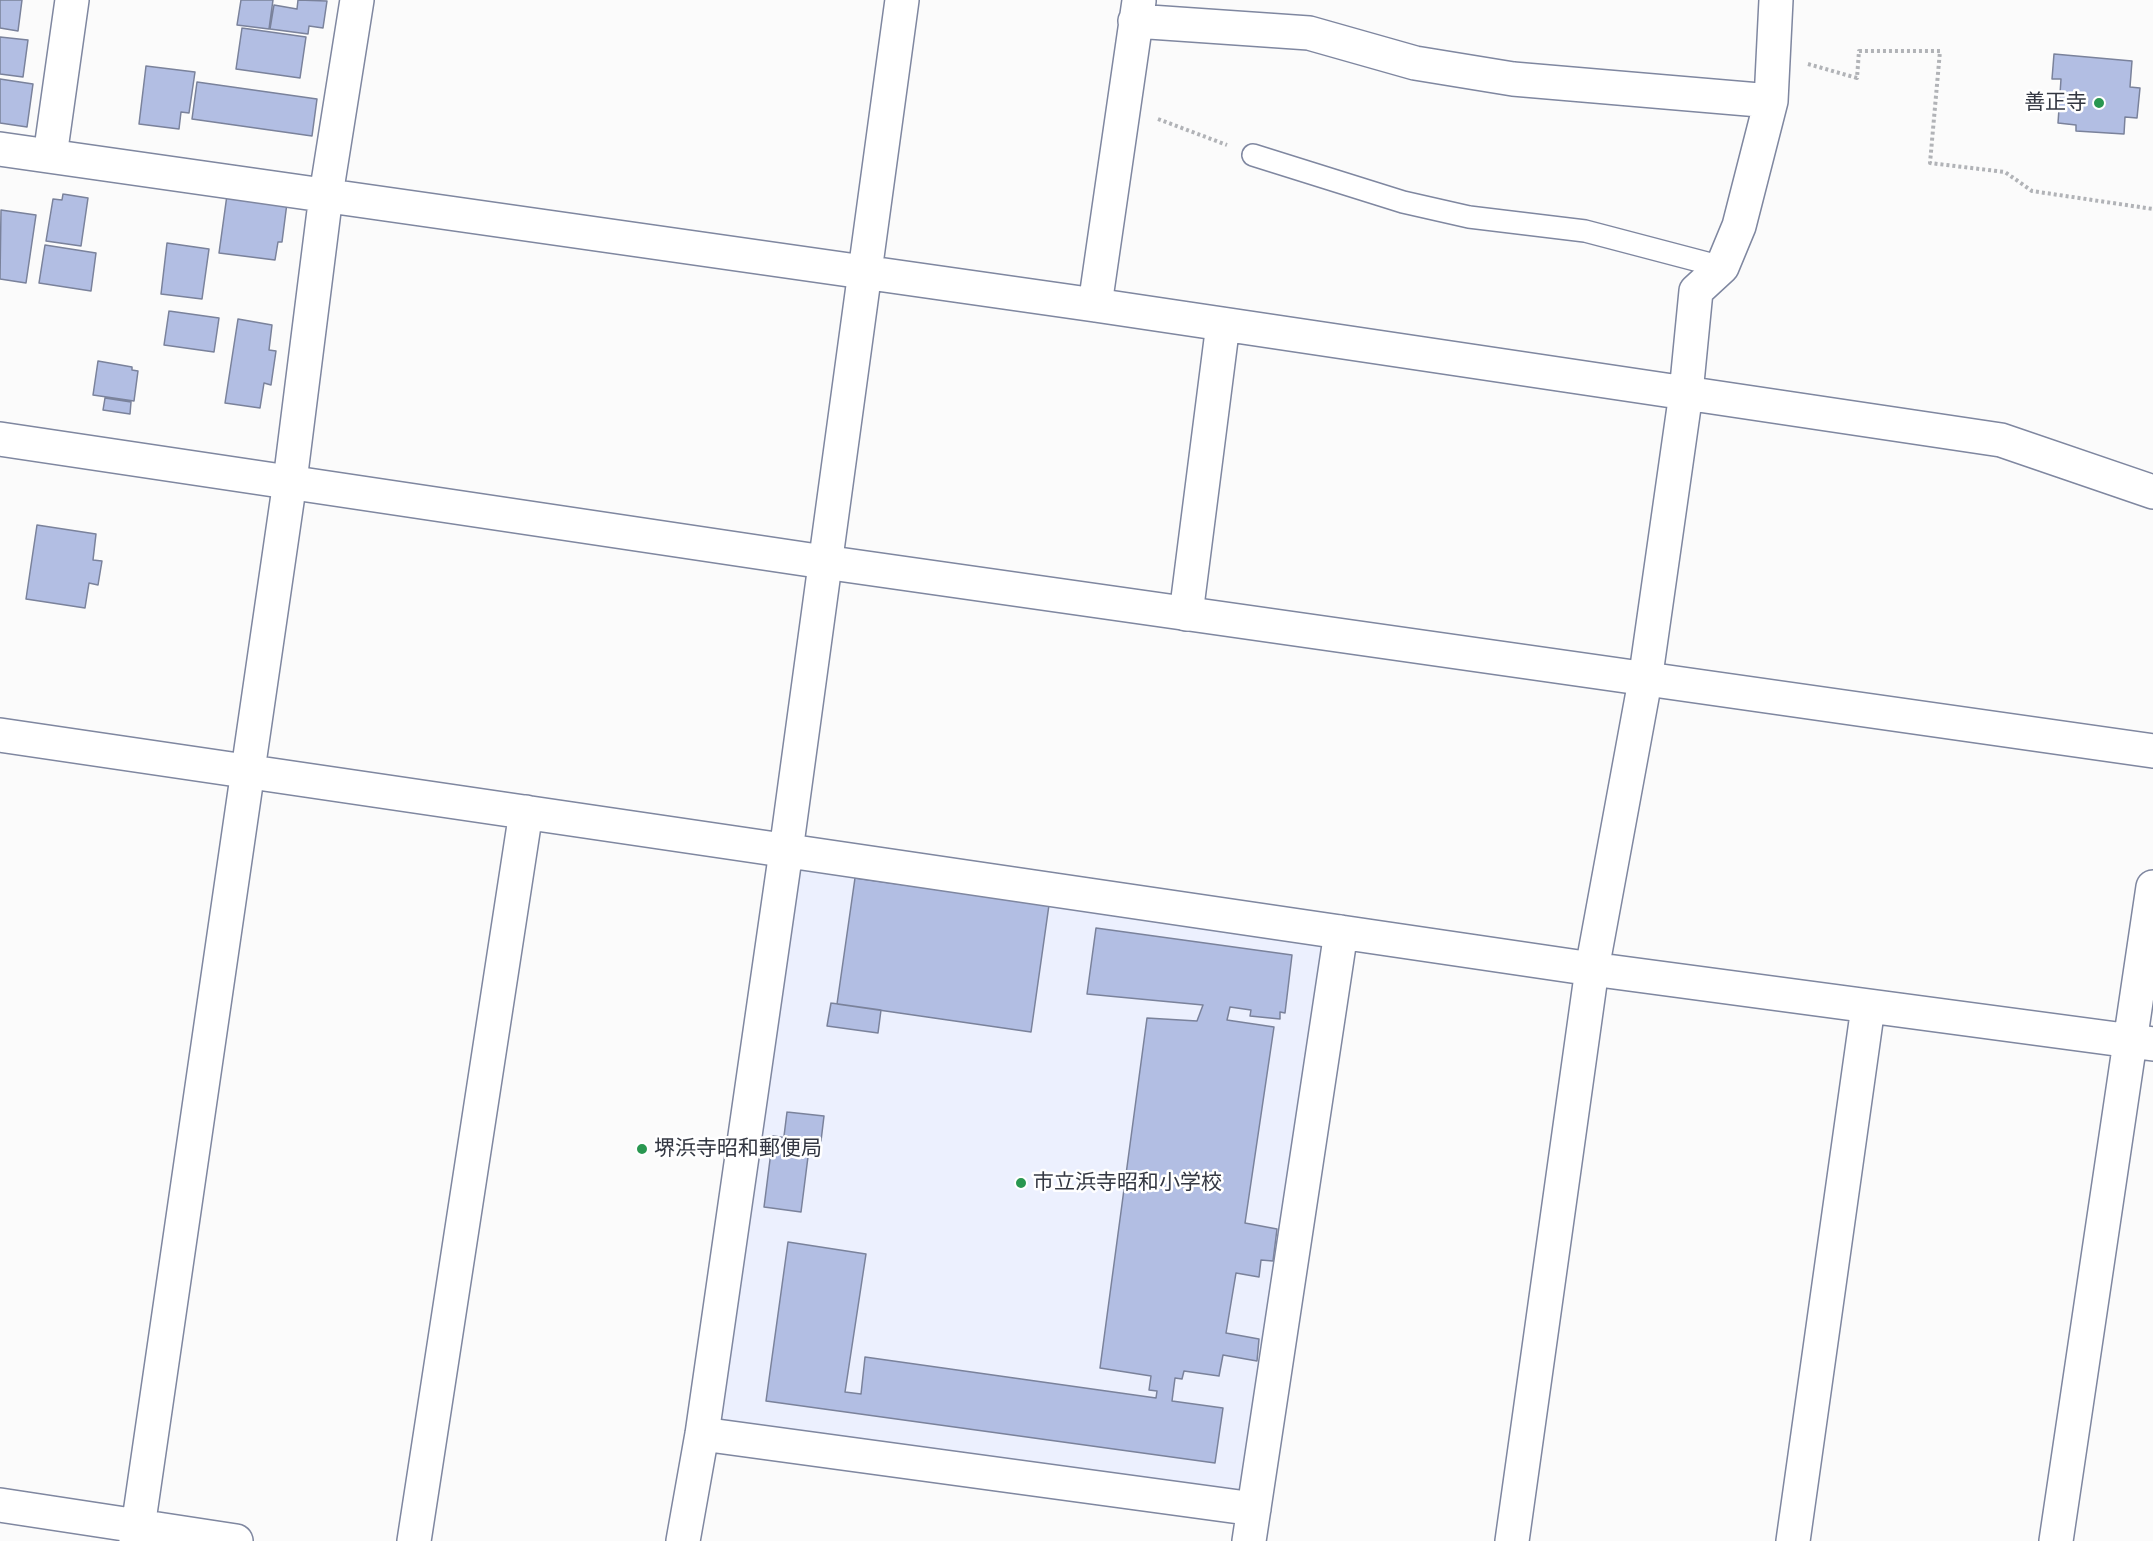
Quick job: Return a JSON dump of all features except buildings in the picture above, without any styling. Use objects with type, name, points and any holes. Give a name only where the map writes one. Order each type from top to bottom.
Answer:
[{"type":"street","points":[[50,156],[72,0]]},
{"type":"street","points":[[137,1533],[290,481],[326,195],[357,0]]},
{"type":"street","points":[[683,1541],[702,1434],[786,851],[902,0]]},
{"type":"street","points":[[1512,1541],[1592,969],[1645,681],[1686,393],[1696,291],[1722,267],[1739,226],[1771,101],[1776,0]]},
{"type":"street","points":[[1095,305],[1138,11],[1309,33],[1415,63],[1513,79],[1771,101]]},
{"type":"street","points":[[0,148],[1095,305],[2001,440],[2153,492]]},
{"type":"street","points":[[1186,614],[1222,324]]},
{"type":"street","points":[[0,439],[1645,681],[2153,751]]},
{"type":"street","points":[[0,735],[1592,969],[2142,1043]]},
{"type":"street","points":[[414,1541],[526,812]]},
{"type":"street","points":[[2056,1541],[2142,1043],[2153,887]]},
{"type":"street","points":[[1249,1541],[1341,932]]},
{"type":"street","points":[[1793,1541],[1868,1007]]},
{"type":"street","points":[[702,1434],[1254,1509]]},
{"type":"street","points":[[0,1505],[137,1533],[236,1541]]},
{"type":"lane","points":[[1253,155],[1403,202],[1469,217],[1585,231],[1722,267]]},
{"type":"path","points":[[1773,54],[1857,78],[1859,51],[1940,51],[1930,163],[2006,172],[2032,191],[2153,209]]},
{"type":"path","points":[[1124,106],[1253,155]]},
{"type":"shaded area","name":"市立浜寺昭和小学校","points":[[786,851],[1341,932],[1254,1509],[702,1434]]},
{"type":"place","name":"善正寺","points":[[2099,103]]},
{"type":"place","name":"堺浜寺昭和郵便局","points":[[642,1149]]},
{"type":"place","name":"市立浜寺昭和小学校","points":[[1021,1183]]}]
